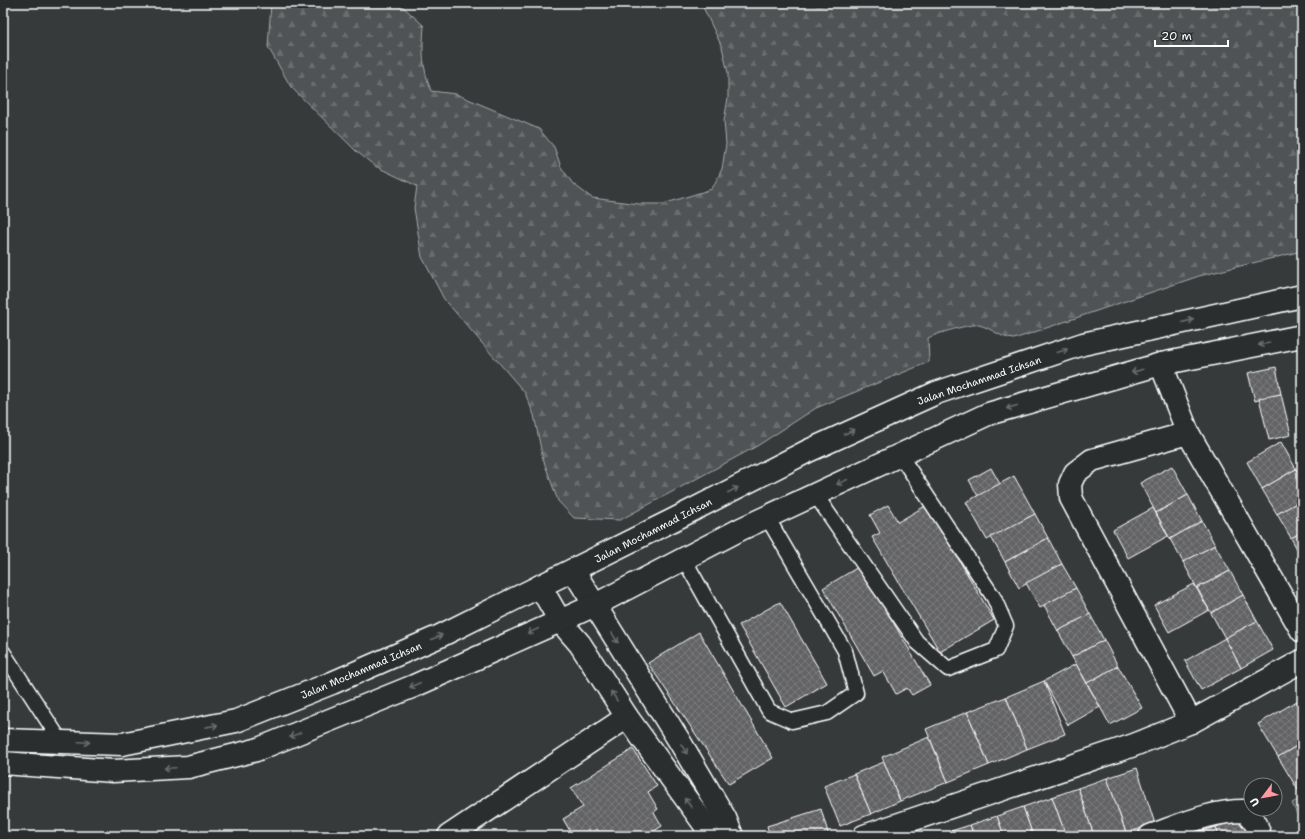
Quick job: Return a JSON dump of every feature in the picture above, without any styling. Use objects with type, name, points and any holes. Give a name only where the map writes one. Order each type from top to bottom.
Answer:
[{"type":"main road","name":"Jalan Mochammad Ichsan","points":[[3,740],[60,740],[122,744],[236,721],[332,684],[432,639],[573,570],[808,451],[936,393],[1083,344],[1302,296]]},
{"type":"main road","points":[[3,763],[113,771],[188,767],[256,750],[414,686],[595,605],[767,517],[988,414],[1161,364],[1302,336]]},
{"type":"main road","points":[[1161,364],[1188,433],[1302,631]]},
{"type":"main road","points":[[1188,433],[1092,460],[1074,473],[1070,484],[1071,498],[1191,722]]},
{"type":"main road","points":[[573,570],[725,818],[732,836]]},
{"type":"main road","points":[[540,586],[560,621],[580,644],[700,832]]},
{"type":"main road","points":[[864,836],[1134,745],[1191,722],[1302,661]]},
{"type":"main road","points":[[449,836],[627,717]]},
{"type":"main road","points":[[1150,836],[1208,816],[1229,811],[1246,811],[1256,824],[1260,836]]},
{"type":"lane","points":[[815,494],[917,642],[948,670],[996,650],[1006,626],[994,598],[900,455]]},
{"type":"lane","points":[[684,559],[769,711],[792,721],[827,713],[856,693],[846,651],[767,517]]},
{"type":"lane","points":[[3,652],[60,740]]},
{"type":"green space","points":[[271,3],[399,3],[424,26],[423,59],[431,91],[456,94],[539,129],[554,147],[561,167],[573,184],[592,198],[639,204],[663,204],[712,189],[722,169],[726,144],[724,121],[728,98],[728,73],[722,47],[701,3],[1302,3],[1302,251],[1199,276],[1014,339],[1004,337],[979,325],[962,327],[938,334],[928,338],[929,362],[816,408],[757,446],[620,520],[574,518],[558,501],[543,459],[534,415],[525,393],[444,299],[422,257],[414,208],[417,186],[375,166],[356,151],[291,87],[268,47]]},
{"type":"green space","points":[[1302,798],[1302,825],[1292,803]]},
{"type":"building","points":[[1276,367],[1281,394],[1255,401],[1248,373]]},
{"type":"building","points":[[1281,394],[1291,435],[1269,440],[1259,398]]},
{"type":"building","points":[[1302,400],[1302,414],[1298,402]]},
{"type":"building","points":[[1281,442],[1296,469],[1262,489],[1247,462]]},
{"type":"building","points":[[1172,466],[1188,495],[1156,513],[1140,483]]},
{"type":"building","points":[[991,468],[1000,484],[978,496],[969,480]]},
{"type":"building","points":[[1296,469],[1302,478],[1302,500],[1277,514],[1262,489]]},
{"type":"building","points":[[1014,476],[1035,514],[987,540],[966,502]]},
{"type":"building","points":[[1188,495],[1202,521],[1170,539],[1156,513]]},
{"type":"building","points":[[1302,500],[1302,532],[1291,538],[1277,514]]},
{"type":"building","points":[[888,505],[898,522],[927,505],[994,620],[940,652],[872,537],[880,533],[870,515]]},
{"type":"building","points":[[1153,508],[1168,536],[1128,558],[1113,530]]},
{"type":"building","points":[[1035,514],[1048,538],[1005,562],[991,537]]},
{"type":"building","points":[[1202,521],[1215,545],[1183,562],[1170,539]]},
{"type":"building","points":[[1302,532],[1302,558],[1291,538]]},
{"type":"building","points":[[1048,538],[1062,564],[1019,588],[1005,562]]},
{"type":"building","points":[[1215,545],[1230,571],[1197,588],[1183,562]]},
{"type":"building","points":[[1062,564],[1076,588],[1040,608],[1026,583]]},
{"type":"building","points":[[860,566],[930,685],[912,695],[907,688],[896,694],[883,671],[874,676],[823,588]]},
{"type":"building","points":[[1230,571],[1243,595],[1211,613],[1197,588]]},
{"type":"building","points":[[1194,584],[1209,610],[1169,632],[1154,605]]},
{"type":"building","points":[[1076,588],[1090,614],[1058,631],[1044,605]]},
{"type":"building","points":[[1243,595],[1257,621],[1225,638],[1211,613]]},
{"type":"building","points":[[780,602],[827,683],[786,707],[739,625]]},
{"type":"building","points":[[1090,614],[1104,640],[1072,657],[1058,631]]},
{"type":"building","points":[[1257,621],[1273,650],[1241,668],[1225,638]]},
{"type":"building","points":[[699,632],[773,758],[729,784],[648,663]]},
{"type":"building","points":[[1225,638],[1241,668],[1201,690],[1185,661]]},
{"type":"building","points":[[1104,640],[1118,666],[1087,683],[1072,657]]},
{"type":"building","points":[[1076,664],[1100,707],[1068,725],[1044,681]]},
{"type":"building","points":[[1118,666],[1142,708],[1110,725],[1087,683]]},
{"type":"building","points":[[1044,681],[1065,734],[1027,749],[1006,697]]},
{"type":"building","points":[[1006,697],[1027,749],[989,765],[967,712]]},
{"type":"building","points":[[1302,698],[1302,743],[1278,757],[1258,724]]},
{"type":"building","points":[[967,712],[989,765],[948,782],[926,729]]},
{"type":"building","points":[[929,737],[948,782],[900,801],[882,757]]},
{"type":"building","points":[[1302,743],[1302,787],[1298,790],[1278,757]]},
{"type":"building","points":[[633,749],[657,786],[648,792],[658,809],[654,812],[662,826],[646,836],[601,836],[597,829],[587,836],[573,836],[563,819],[583,807],[571,788]]},
{"type":"building","points":[[884,762],[900,801],[871,814],[854,774]]},
{"type":"building","points":[[1137,768],[1155,824],[1126,833],[1107,778]]},
{"type":"building","points":[[854,774],[871,814],[840,826],[824,786]]},
{"type":"building","points":[[1107,778],[1126,833],[1119,836],[1094,836],[1078,788]]},
{"type":"building","points":[[1078,788],[1094,836],[1066,836],[1052,797]]},
{"type":"building","points":[[1052,797],[1066,836],[1033,836],[1023,807]]},
{"type":"building","points":[[1023,807],[1033,836],[1004,836],[997,816]]},
{"type":"building","points":[[821,809],[829,836],[770,836],[767,826]]},
{"type":"building","points":[[997,816],[1004,836],[974,836],[970,825]]},
{"type":"building","points":[[1243,818],[1249,836],[1219,836],[1216,827]]},
{"type":"building","points":[[970,825],[974,836],[943,836],[942,834]]},
{"type":"building","points":[[1216,827],[1219,836],[1197,836],[1196,833]]}]
